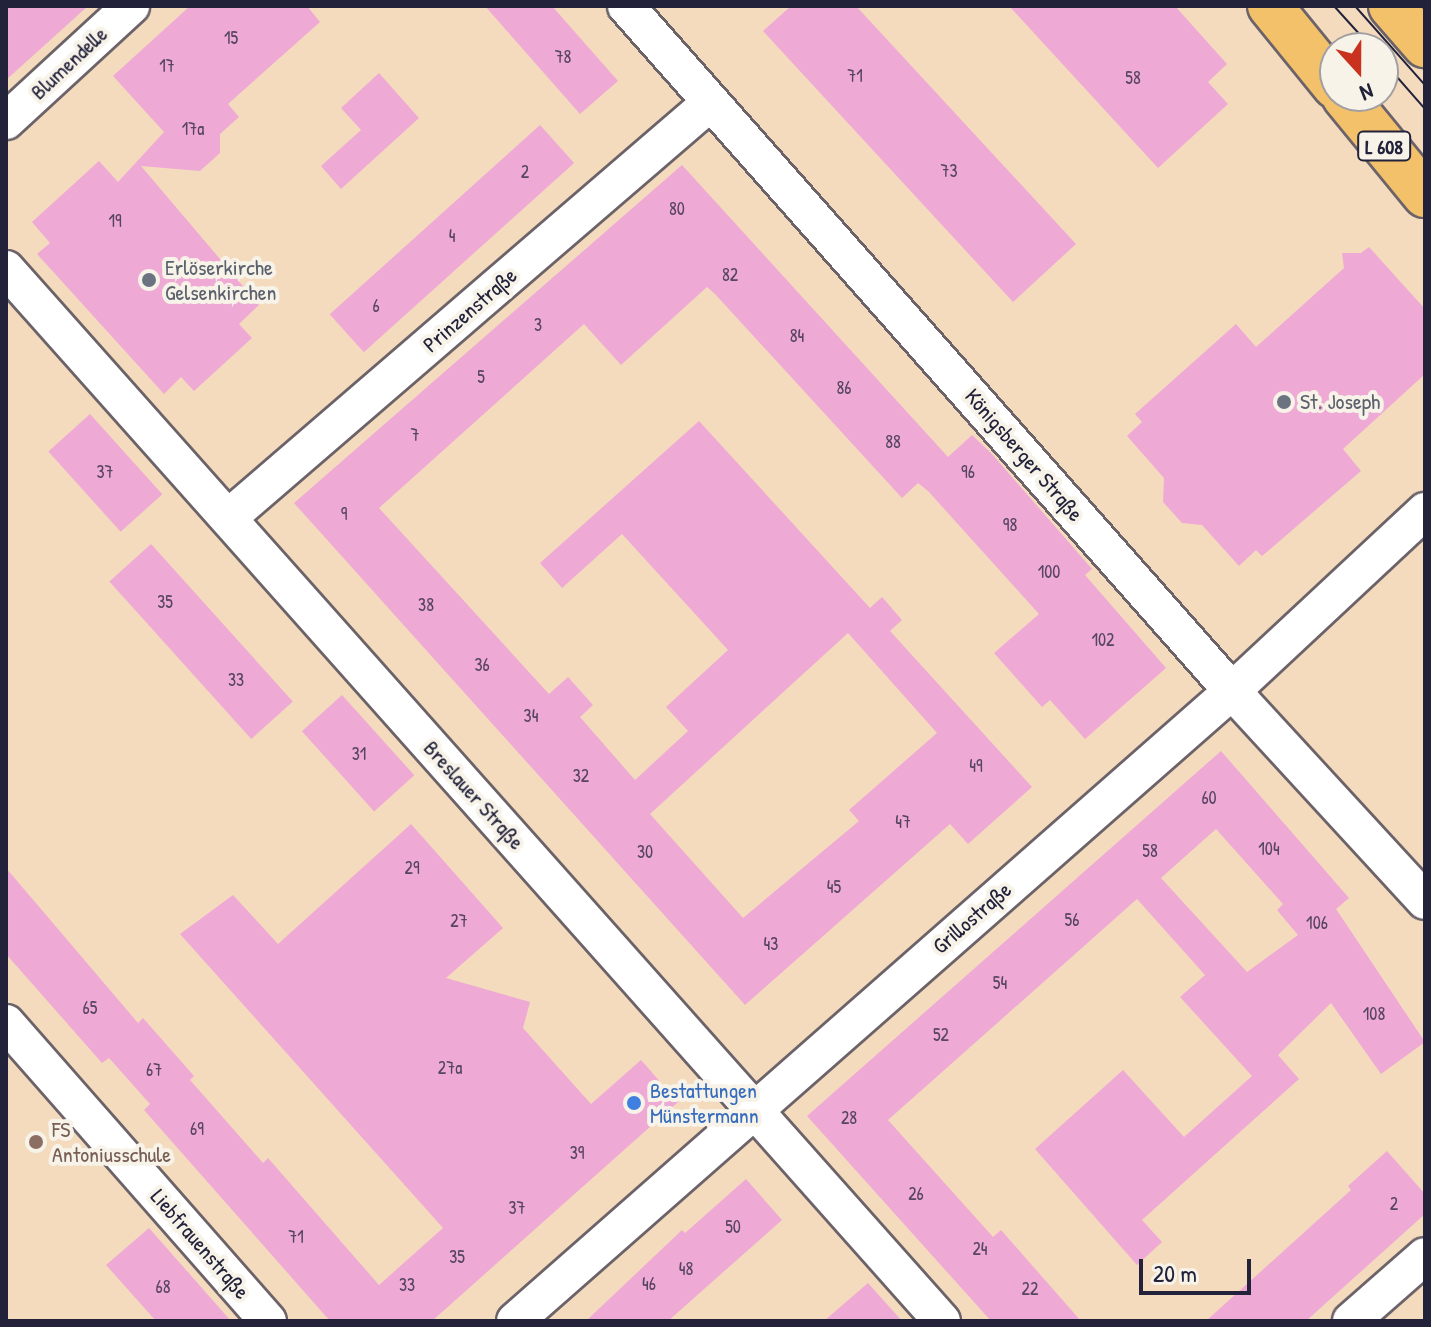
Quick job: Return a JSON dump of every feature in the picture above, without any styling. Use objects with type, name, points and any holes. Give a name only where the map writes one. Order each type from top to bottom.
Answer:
[{"type":"main road","points":[[1270,6],[1319,66]]},
{"type":"main road","points":[[1391,6],[1425,45]]},
{"type":"main road","name":"L 608","points":[[1357,112],[1425,195]]},
{"type":"street","name":"Blumendelle","points":[[6,121],[131,6]]},
{"type":"street","name":"Königsberger Straße","points":[[626,6],[1232,691],[1425,901]]},
{"type":"street","name":"Prinzenstraße","points":[[228,518],[711,102]]},
{"type":"street","name":"Breslauer Straße","points":[[6,269],[942,1321]]},
{"type":"street","name":"Grillostraße","points":[[515,1321],[752,1109],[1232,691],[1425,511]]},
{"type":"street","name":"Liebfrauenstraße","points":[[6,1023],[268,1321]]},
{"type":"street","points":[[1351,1321],[1425,1256]]},
{"type":"building","points":[[6,6],[88,6],[6,80]]},
{"type":"building","name":"Erlöserkirche Gelsenkirchen","points":[[190,6],[307,6],[320,22],[228,104],[239,117],[220,134],[220,153],[200,171],[141,166],[259,305],[239,324],[252,338],[194,391],[181,377],[164,394],[37,254],[50,243],[32,222],[99,161],[118,182],[164,132],[113,76]]},
{"type":"building","points":[[485,6],[552,6],[618,81],[580,114]]},
{"type":"building","points":[[791,6],[856,6],[1076,244],[1013,302],[763,31]]},
{"type":"building","points":[[1009,6],[1175,6],[1227,64],[1208,82],[1228,104],[1158,168]]},
{"type":"building","points":[[379,73],[419,118],[341,189],[321,166],[361,130],[341,108]]},
{"type":"building","points":[[540,125],[574,163],[364,352],[330,314]]},
{"type":"building","points":[[682,165],[948,457],[972,435],[992,454],[1092,569],[1085,575],[1166,668],[1085,739],[1050,700],[1042,707],[994,653],[1039,614],[928,491],[918,483],[902,498],[707,287],[621,365],[584,324],[379,508],[549,694],[568,677],[593,705],[580,717],[635,780],[688,731],[666,707],[728,650],[622,534],[562,588],[540,563],[699,421],[870,608],[882,597],[902,620],[890,631],[1032,787],[968,844],[950,824],[745,1005],[294,503]],"holes":[[[848,633],[937,733],[849,810],[859,821],[743,918],[650,814]]]},
{"type":"building","points":[[1369,247],[1425,309],[1425,374],[1343,449],[1361,471],[1262,556],[1256,550],[1239,566],[1202,525],[1182,523],[1163,502],[1164,478],[1127,436],[1142,422],[1135,414],[1236,324],[1256,347],[1344,268],[1342,253],[1361,253]]},
{"type":"building","points":[[90,414],[162,494],[121,532],[48,451]]},
{"type":"building","points":[[151,544],[293,702],[251,739],[109,581]]},
{"type":"building","points":[[342,695],[414,775],[374,811],[302,731]]},
{"type":"building","points":[[1221,751],[1349,898],[1336,909],[1425,1042],[1381,1074],[1331,1003],[1278,1055],[1299,1079],[1142,1220],[1162,1242],[1137,1265],[1035,1149],[1123,1070],[1184,1137],[1252,1076],[1180,997],[1205,975],[1137,899],[888,1120],[993,1237],[1001,1230],[1081,1321],[991,1321],[807,1116]],"holes":[[[1216,829],[1283,904],[1277,910],[1298,935],[1247,972],[1161,878]]]},
{"type":"building","points":[[411,824],[503,928],[446,978],[530,1002],[523,1028],[591,1104],[641,1060],[678,1102],[432,1321],[330,1321],[144,1110],[150,1104],[109,1058],[102,1063],[6,954],[6,868],[138,1023],[143,1018],[194,1076],[190,1080],[263,1163],[268,1158],[379,1285],[443,1228],[180,934],[233,895],[278,944]]},
{"type":"building","points":[[1387,1151],[1425,1194],[1425,1214],[1306,1321],[1206,1321],[1351,1190],[1348,1186]]},
{"type":"building","points":[[746,1179],[782,1220],[668,1321],[586,1321],[682,1230],[685,1233]]},
{"type":"building","points":[[149,1228],[231,1321],[156,1321],[106,1265]]},
{"type":"building","points":[[868,1283],[902,1321],[824,1321]]},
{"type":"tram line","points":[[1334,6],[1358,32]]},
{"type":"tram line","points":[[1355,6],[1425,85]]},
{"type":"tram line","points":[[1399,79],[1425,109]]},
{"type":"place","name":"Erlöserkirche Gelsenkirchen","points":[[149,280]]},
{"type":"place","name":"St. Joseph","points":[[1284,402]]},
{"type":"place","name":"Bestattungen Münstermann","points":[[634,1103]]},
{"type":"place","name":"FS Antoniusschule","points":[[36,1142]]}]
